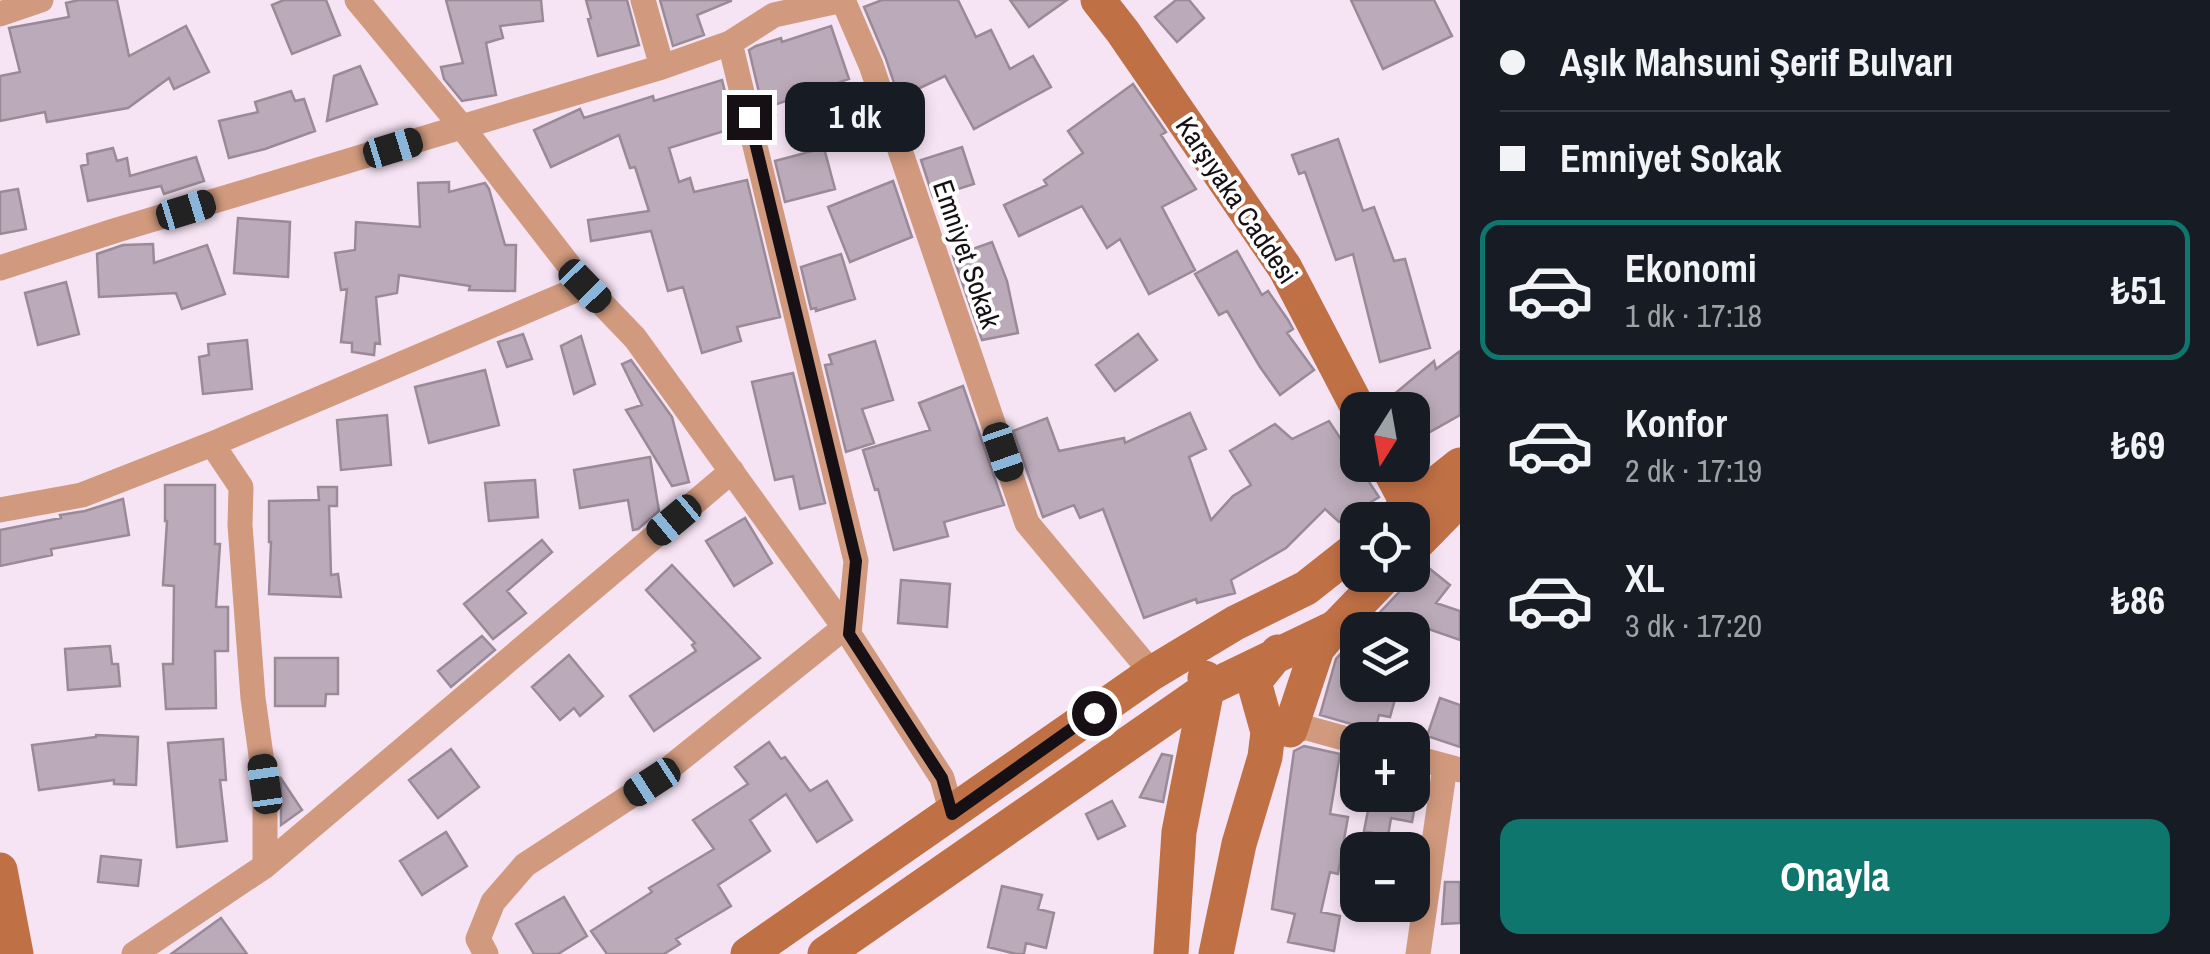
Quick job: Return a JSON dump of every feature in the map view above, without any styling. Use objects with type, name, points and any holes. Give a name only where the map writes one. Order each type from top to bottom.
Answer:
[{"type":"main road","name":"Karşıyaka Caddesi","points":[[1098,0],[1286,268],[1350,392]]},
{"type":"main road","points":[[1413,502],[1460,464]]},
{"type":"main road","points":[[1430,530],[1460,500]]},
{"type":"main road","points":[[748,954],[1152,673],[1236,622],[1306,588],[1340,561]]},
{"type":"main road","points":[[1216,954],[1239,844],[1265,758],[1316,649],[1369,592]]},
{"type":"main road","points":[[1236,622],[1270,627],[1278,653]]},
{"type":"main road","points":[[825,954],[1207,688],[1336,626]]},
{"type":"main road","points":[[1171,954],[1179,832],[1207,688],[1201,642]]},
{"type":"main road","points":[[1278,653],[1254,682],[1279,731]]},
{"type":"main road","points":[[0,870],[16,954]]},
{"type":"street","points":[[0,14],[41,0]]},
{"type":"street","points":[[357,0],[585,286],[634,338],[732,471],[847,631],[942,778],[952,814]]},
{"type":"street","points":[[643,0],[662,67]]},
{"type":"street","name":"Emniyet Sokak","points":[[0,268],[662,67],[730,43],[769,8],[843,0],[870,65],[1027,523],[1152,673]]},
{"type":"street","points":[[486,954],[478,939],[493,902],[525,865],[652,782],[847,631],[856,561],[730,43]]},
{"type":"street","points":[[0,510],[82,495],[585,286]]},
{"type":"street","points":[[212,444],[241,487],[240,525],[253,698],[265,784],[266,866]]},
{"type":"street","points":[[134,954],[266,866],[732,471]]},
{"type":"street","points":[[1279,731],[1308,728],[1340,737]]},
{"type":"street","points":[[1418,954],[1452,768]]},
{"type":"building","points":[[117,0],[129,56],[186,26],[209,72],[174,89],[169,78],[128,108],[47,122],[45,112],[0,121],[0,76],[20,72],[9,28],[69,17],[66,3]]},
{"type":"building","points":[[284,0],[326,0],[340,35],[292,54],[272,5]]},
{"type":"building","points":[[446,0],[541,0],[543,21],[500,26],[503,38],[486,43],[496,95],[462,101],[444,79],[441,67],[463,63]]},
{"type":"building","points":[[586,0],[627,0],[639,45],[598,56]]},
{"type":"building","points":[[660,0],[731,1],[697,15],[704,35],[673,46]]},
{"type":"building","points":[[882,0],[958,0],[976,37],[991,30],[1010,69],[1033,56],[1051,87],[974,129],[945,76],[899,98],[864,7]]},
{"type":"building","points":[[1010,0],[1067,0],[1029,27]]},
{"type":"building","points":[[1176,0],[1189,0],[1204,18],[1177,42],[1155,17]]},
{"type":"building","points":[[1351,0],[1434,0],[1452,36],[1383,69]]},
{"type":"building","points":[[831,26],[849,79],[774,105],[776,115],[765,118],[749,50]]},
{"type":"building","points":[[360,66],[377,104],[327,121],[334,76]]},
{"type":"building","points":[[722,80],[734,128],[669,148],[679,182],[690,178],[694,192],[747,180],[780,317],[737,327],[741,341],[702,353],[683,287],[668,291],[651,231],[591,241],[588,220],[649,211],[635,167],[630,168],[619,135],[551,167],[534,130],[580,109],[584,118]]},
{"type":"building","points":[[1133,84],[1166,132],[1161,135],[1196,189],[1162,207],[1195,270],[1149,294],[1120,239],[1107,248],[1082,206],[1019,236],[1004,205],[1047,185],[1044,180],[1083,153],[1068,131]]},
{"type":"building","points":[[291,91],[295,101],[304,99],[315,131],[229,158],[219,121],[258,112],[255,102]]},
{"type":"building","points":[[1338,139],[1363,211],[1374,207],[1394,261],[1405,259],[1430,348],[1380,362],[1353,254],[1336,260],[1305,172],[1299,174],[1292,155]]},
{"type":"building","points":[[962,147],[974,184],[933,197],[921,160]]},
{"type":"building","points":[[113,148],[117,161],[127,158],[130,176],[196,157],[204,181],[164,194],[161,186],[88,201],[81,166],[88,164],[87,154]]},
{"type":"building","points":[[824,148],[835,189],[785,202],[775,161]]},
{"type":"building","points":[[893,181],[912,237],[850,262],[828,207]]},
{"type":"building","points":[[449,182],[449,192],[485,183],[489,189],[505,245],[516,245],[515,291],[469,290],[470,286],[399,275],[397,293],[376,297],[380,344],[375,343],[374,355],[352,352],[352,343],[341,342],[347,289],[341,290],[335,253],[355,250],[356,222],[420,227],[418,183]]},
{"type":"building","points":[[18,189],[26,229],[0,234],[0,192]]},
{"type":"building","points":[[238,218],[290,222],[288,277],[234,273]]},
{"type":"building","points":[[992,242],[1007,281],[1018,333],[982,340],[953,256]]},
{"type":"building","points":[[153,244],[154,263],[207,245],[225,294],[182,309],[176,293],[99,297],[97,254],[123,245]]},
{"type":"building","points":[[1237,251],[1262,295],[1268,291],[1288,320],[1293,329],[1287,333],[1314,370],[1280,395],[1227,311],[1219,315],[1195,274]]},
{"type":"building","points":[[841,254],[855,299],[816,311],[811,309],[801,267]]},
{"type":"building","points":[[66,282],[79,334],[38,345],[25,293]]},
{"type":"building","points":[[523,334],[532,359],[507,367],[498,342]]},
{"type":"building","points":[[1138,334],[1157,360],[1115,391],[1096,365]]},
{"type":"building","points":[[581,336],[595,384],[574,394],[561,346]]},
{"type":"building","points":[[247,340],[252,389],[203,394],[199,357],[209,355],[208,344]]},
{"type":"building","points":[[875,341],[893,400],[862,409],[874,443],[846,452],[825,365],[832,364],[829,355]]},
{"type":"building","points":[[1460,351],[1460,415],[1430,432],[1430,392],[1397,392],[1434,361],[1436,369]]},
{"type":"building","points":[[631,360],[672,417],[689,482],[672,486],[626,410],[642,405],[622,364]]},
{"type":"building","points":[[485,370],[499,425],[429,443],[415,387]]},
{"type":"building","points":[[793,373],[825,503],[800,509],[793,476],[775,480],[752,382]]},
{"type":"building","points":[[963,386],[1004,505],[944,522],[948,536],[894,550],[863,450],[930,430],[919,403]]},
{"type":"building","points":[[1190,413],[1206,449],[1189,457],[1211,520],[1233,496],[1251,485],[1230,451],[1275,424],[1292,439],[1329,421],[1340,438],[1340,482],[1369,482],[1379,497],[1371,502],[1340,502],[1339,522],[1325,509],[1286,548],[1231,580],[1235,593],[1197,603],[1196,599],[1144,618],[1103,509],[1080,518],[1074,505],[1043,517],[1013,431],[1047,418],[1059,451],[1124,438],[1125,443]]},
{"type":"building","points":[[387,415],[391,465],[341,470],[337,420]]},
{"type":"building","points":[[650,457],[659,511],[638,529],[633,530],[628,500],[580,508],[574,470]]},
{"type":"building","points":[[535,480],[538,517],[489,521],[485,483]]},
{"type":"building","points":[[165,485],[215,485],[215,544],[220,544],[216,607],[228,607],[228,651],[215,651],[216,708],[166,709],[163,664],[173,664],[174,586],[163,585]]},
{"type":"building","points":[[318,487],[337,487],[337,506],[329,506],[331,575],[338,574],[341,597],[269,594],[269,501],[319,500]]},
{"type":"building","points":[[123,499],[129,535],[51,549],[52,555],[0,566],[0,530],[61,518],[60,515]]},
{"type":"building","points":[[745,518],[772,563],[734,586],[706,541]]},
{"type":"building","points":[[542,540],[552,552],[507,591],[526,613],[493,639],[464,604]]},
{"type":"building","points":[[672,565],[760,658],[654,731],[630,696],[696,651],[692,645],[695,643],[646,590]]},
{"type":"building","points":[[1430,569],[1450,585],[1436,603],[1460,611],[1460,640],[1430,630],[1430,612],[1380,612],[1399,592],[1430,592]]},
{"type":"building","points":[[901,580],[950,584],[947,627],[898,623]]},
{"type":"building","points":[[482,636],[495,650],[451,687],[438,671]]},
{"type":"building","points":[[110,646],[112,664],[118,664],[120,686],[68,690],[65,649]]},
{"type":"building","points":[[569,655],[603,696],[580,716],[574,708],[560,720],[532,687]]},
{"type":"building","points":[[1340,655],[1340,702],[1394,702],[1390,717],[1379,715],[1377,722],[1344,722],[1320,715]]},
{"type":"building","points":[[275,658],[338,658],[338,694],[326,694],[325,706],[275,706]]},
{"type":"building","points":[[1440,698],[1460,705],[1460,747],[1430,737]]},
{"type":"building","points":[[96,735],[138,737],[136,785],[114,784],[114,780],[39,790],[32,745]]},
{"type":"building","points":[[223,739],[226,780],[220,780],[227,841],[177,847],[168,743]]},
{"type":"building","points":[[769,742],[810,791],[827,781],[852,820],[817,842],[786,794],[750,820],[770,851],[718,885],[731,906],[676,939],[680,944],[664,954],[607,954],[591,931],[652,892],[649,888],[714,849],[693,820],[748,784],[735,767]]},
{"type":"building","points":[[1304,746],[1340,754],[1330,814],[1348,817],[1345,832],[1340,832],[1338,874],[1330,872],[1321,912],[1340,916],[1334,951],[1288,942],[1295,914],[1272,909],[1294,751]]},
{"type":"building","points":[[451,749],[479,787],[438,818],[409,780]]},
{"type":"building","points":[[1162,754],[1172,756],[1163,802],[1140,797]]},
{"type":"building","points":[[280,777],[302,810],[281,825],[281,784]]},
{"type":"building","points":[[1112,801],[1125,826],[1098,839],[1086,814]]},
{"type":"building","points":[[1368,812],[1414,812],[1412,822],[1391,818],[1389,832],[1364,831]]},
{"type":"building","points":[[446,832],[467,866],[422,895],[400,861]]},
{"type":"building","points":[[101,856],[141,860],[138,886],[98,882]]},
{"type":"building","points":[[1445,882],[1460,882],[1460,923],[1442,924]]},
{"type":"building","points":[[1002,886],[1042,895],[1038,909],[1054,913],[1046,948],[1026,943],[1024,954],[1016,954],[988,947]]},
{"type":"building","points":[[564,897],[587,936],[558,954],[534,954],[516,924]]},
{"type":"building","points":[[221,918],[247,954],[171,954]]},
{"type":"route","points":[[749,117],[856,561],[849,634],[942,778],[952,814],[1094,713]]}]
